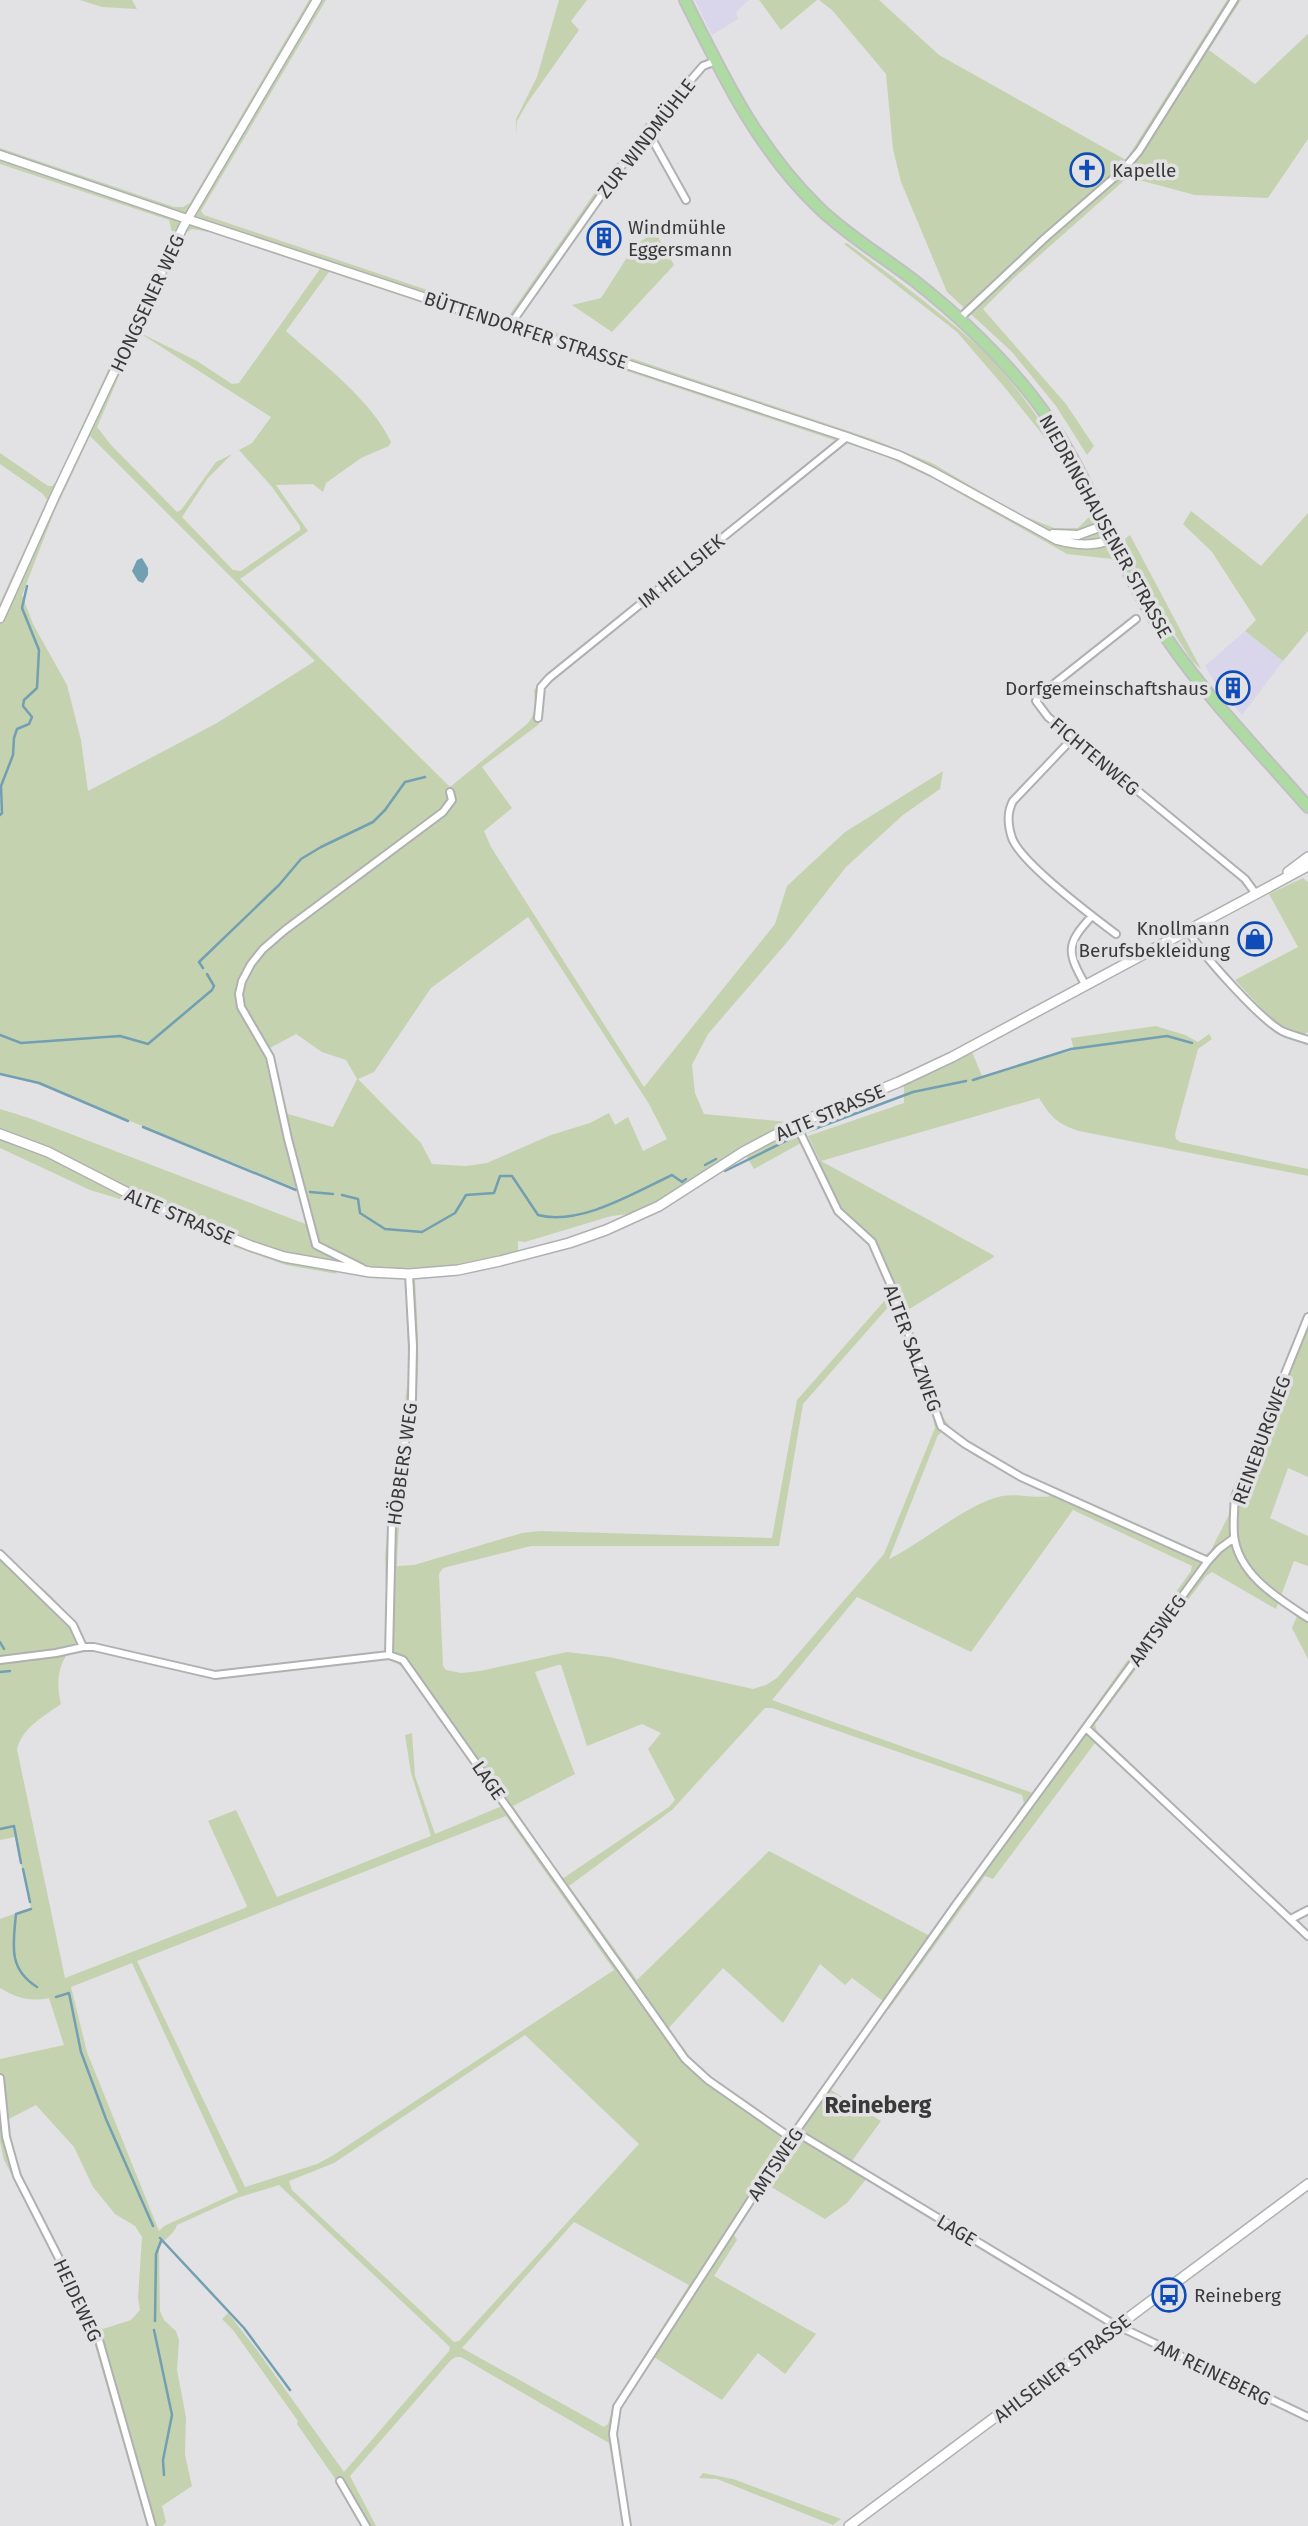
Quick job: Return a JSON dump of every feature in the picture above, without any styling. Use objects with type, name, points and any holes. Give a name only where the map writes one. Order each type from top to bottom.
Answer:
[{"type":"main road","name":"NIEDRINGHAUSENER STRASSE","points":[[685,0],[755,133],[797,186],[822,211],[960,318],[1012,370],[1048,418],[1081,474],[1154,619],[1203,688],[1308,807]]},
{"type":"main road","name":"ALTE STRASSE","points":[[1270,886],[1308,857]]},
{"type":"main road","name":"ALTE STRASSE","points":[[0,1133],[48,1152],[161,1210],[284,1257],[370,1272],[409,1274],[458,1270],[569,1243],[659,1206],[743,1152],[796,1124],[919,1073],[1308,866]]},
{"type":"main road","name":"AHLSENER STRASSE","points":[[851,2526],[1308,2185]]},
{"type":"street","name":"HONGSENER WEG","points":[[0,618],[187,219],[317,0]]},
{"type":"street","points":[[960,318],[1123,170],[1139,151],[1234,0]]},
{"type":"street","name":"ZUR WINDMÜHLE","points":[[510,325],[647,130],[703,66],[716,61]]},
{"type":"street","points":[[647,130],[686,200]]},
{"type":"street","name":"BÜTTENDORFER STRASSE","points":[[0,155],[900,456],[1040,532],[1072,544],[1097,545],[1112,539]]},
{"type":"street","name":"IM HELLSIEK","points":[[538,718],[541,687],[549,678],[847,437]]},
{"type":"street","name":"BÜTTENDORFER STRASSE","points":[[1040,532],[1062,536],[1078,535],[1105,525]]},
{"type":"street","name":"FICHTENWEG","points":[[1136,619],[1040,695],[1036,701],[1048,717],[1245,879],[1256,894]]},
{"type":"street","points":[[1073,738],[1013,801],[1009,823],[1012,839],[1028,861],[1116,934]]},
{"type":"street","name":"ALTE STRASSE","points":[[370,1272],[316,1245],[270,1056],[241,1007],[239,994],[251,964],[263,949],[443,812],[452,800],[450,792]]},
{"type":"street","points":[[1086,986],[1074,963],[1070,947],[1075,934],[1092,916]]},
{"type":"street","points":[[1188,930],[1202,950],[1255,1010],[1283,1031],[1308,1040]]},
{"type":"street","name":"ALTER SALZWEG","points":[[796,1124],[838,1211],[872,1242],[895,1296],[941,1426],[965,1444],[1021,1477],[1208,1561]]},
{"type":"street","name":"HÖBBERS WEG","points":[[388,1655],[392,1523],[412,1399],[413,1346],[409,1274]]},
{"type":"street","name":"REINEBURGWEG","points":[[1308,1317],[1235,1497],[1234,1538],[1244,1561],[1258,1581],[1277,1598],[1308,1618]]},
{"type":"street","name":"AMTSWEG","points":[[627,2526],[613,2434],[617,2407],[791,2138],[955,1906],[1208,1561],[1234,1538]]},
{"type":"street","points":[[0,1554],[73,1625],[83,1647]]},
{"type":"street","points":[[0,1660],[94,1647],[215,1675],[388,1655]]},
{"type":"street","name":"LAGE","points":[[388,1655],[403,1661],[416,1675],[685,2059],[708,2080],[791,2138]]},
{"type":"street","points":[[1086,1727],[1308,1936]]},
{"type":"street","points":[[1290,1919],[1308,1910]]},
{"type":"street","name":"HEIDEWEG","points":[[0,2078],[6,2137],[15,2170],[97,2333],[152,2526]]},
{"type":"street","name":"LAGE","points":[[796,2132],[1118,2326]]},
{"type":"street","name":"AM REINEBERG","points":[[1118,2326],[1308,2417]]},
{"type":"street","points":[[340,2481],[366,2526]]},
{"type":"shaded area","points":[[695,0],[749,0],[736,12],[738,19],[712,35]]},
{"type":"shaded area","points":[[1245,631],[1283,661],[1242,715],[1217,686],[1205,666]]},
{"type":"green space","points":[[80,0],[132,0],[137,9],[102,7]]},
{"type":"green space","points":[[309,0],[326,0],[201,211],[204,215],[508,317],[647,123],[651,129],[518,320],[875,440],[932,463],[1019,514],[1054,528],[1078,528],[1091,515],[1112,559],[1067,554],[934,479],[887,457],[846,443],[550,680],[538,725],[482,767],[512,808],[484,831],[491,847],[644,1087],[775,924],[787,886],[845,832],[943,771],[940,789],[903,815],[846,867],[788,941],[708,1034],[692,1065],[695,1093],[704,1114],[788,1122],[697,1175],[701,1183],[643,1218],[639,1211],[608,1217],[525,1242],[518,1241],[518,1252],[443,1267],[410,1269],[330,1264],[337,1274],[286,1265],[235,1247],[126,1201],[90,1190],[0,1148],[0,1109],[308,1225],[298,1189],[31,1081],[0,1073],[0,603],[47,500],[43,494],[0,464],[0,453],[48,486],[56,482],[172,232],[169,220],[0,164],[0,148],[174,207],[183,207],[190,203]],"holes":[[[192,229],[209,232],[320,269],[239,383],[232,384],[197,361],[138,332],[185,233]],[[329,272],[837,441],[546,677],[534,690],[534,712],[527,724],[450,787],[240,579],[308,531],[276,485],[313,484],[323,492],[326,483],[361,458],[389,446],[391,442],[371,411],[286,331]],[[138,332],[271,417],[252,443],[239,450],[272,487],[300,526],[300,530],[241,571],[233,570],[182,517],[208,478],[232,454],[216,462],[177,512],[111,445],[97,427]],[[90,436],[315,661],[217,723],[88,791],[81,740],[67,685],[33,624],[22,595],[53,515]],[[528,917],[649,1104],[667,1139],[643,1151],[628,1117],[615,1125],[609,1113],[487,1163],[466,1166],[432,1164],[421,1143],[358,1079],[374,1072],[431,988]],[[296,1034],[322,1052],[346,1060],[357,1079],[333,1127],[285,1113],[274,1059],[268,1049]]]},
{"type":"green space","points":[[559,0],[587,0],[571,21],[579,30],[517,121],[517,136],[516,119],[537,77]]},
{"type":"green space","points":[[759,0],[817,0],[781,30]]},
{"type":"green space","points":[[819,0],[879,0],[939,55],[1126,160],[1227,0],[1241,0],[1209,50],[1255,84],[1308,34],[1308,139],[1268,198],[1195,195],[1128,177],[983,309],[1066,404],[1094,446],[1087,455],[1056,406],[1012,352],[947,292],[901,182],[893,149],[886,74],[832,10]]},
{"type":"green space","points":[[655,232],[674,265],[612,332],[572,305],[601,298],[635,245]]},
{"type":"green space","points":[[847,243],[925,302],[984,352],[1035,413],[1066,462],[1063,466],[1046,439],[957,332],[844,244]]},
{"type":"green space","points":[[1191,511],[1261,566],[1308,513],[1308,631],[1283,661],[1245,631],[1256,620],[1212,552],[1183,524]]},
{"type":"green space","points":[[1130,535],[1201,669],[1192,661],[1144,584],[1125,539]]},
{"type":"green space","points":[[1303,878],[1308,882],[1308,1032],[1303,1035],[1275,1023],[1235,980],[1298,947],[1269,894]]},
{"type":"green space","points":[[1156,1026],[1198,1042],[1209,1034],[1212,1039],[1198,1049],[1175,1134],[1176,1139],[1308,1169],[1308,1176],[1079,1131],[1055,1119],[1039,1098],[821,1161],[994,1257],[903,1313],[944,1419],[957,1435],[1038,1482],[1202,1556],[1210,1552],[1237,1499],[1308,1325],[1308,1477],[1288,1468],[1270,1518],[1308,1536],[1308,1566],[1294,1561],[1276,1609],[1212,1572],[1206,1576],[1095,1724],[1097,1731],[1288,1912],[1295,1914],[1308,1907],[1308,1914],[1299,1921],[1308,1932],[1308,1941],[1095,1743],[993,1879],[985,1876],[889,2009],[887,2004],[852,1978],[845,1985],[820,1964],[783,2023],[723,1968],[667,2030],[688,2063],[708,2082],[793,2141],[831,2090],[881,2121],[849,2165],[867,2178],[847,2203],[825,2219],[766,2184],[733,2233],[737,2240],[714,2276],[816,2334],[785,2374],[758,2353],[722,2400],[649,2354],[614,2413],[626,2526],[623,2526],[609,2443],[461,2357],[456,2357],[350,2476],[376,2526],[368,2526],[297,2424],[298,2421],[233,2330],[222,2319],[228,2313],[344,2472],[450,2347],[279,2185],[237,2198],[177,2225],[159,2248],[160,2311],[164,2320],[176,2331],[179,2340],[177,2370],[186,2417],[185,2455],[192,2486],[162,2506],[166,2522],[163,2526],[147,2526],[92,2335],[4,2160],[0,2142],[0,2059],[64,2045],[49,1998],[23,1998],[0,1988],[0,1919],[31,1908],[15,1837],[0,1840],[0,1550],[18,1570],[46,1591],[76,1622],[85,1644],[76,1647],[64,1660],[58,1686],[61,1704],[29,1729],[17,1749],[65,1978],[245,1908],[247,1906],[208,1821],[236,1810],[277,1897],[431,1836],[411,1773],[405,1735],[412,1733],[415,1776],[435,1834],[502,1806],[404,1668],[392,1660],[388,1650],[385,1557],[409,1373],[405,1280],[415,1280],[418,1361],[397,1566],[414,1565],[522,1533],[540,1531],[772,1538],[797,1400],[894,1290],[875,1242],[839,1205],[817,1163],[820,1161],[808,1136],[904,1103],[904,1085],[972,1052],[982,1076],[1074,1050],[1071,1038]],"holes":[[[890,1305],[931,1406],[935,1428],[884,1554],[777,1678],[753,1689],[609,1657],[567,1652],[480,1671],[461,1673],[446,1670],[443,1666],[439,1574],[443,1568],[531,1546],[779,1546],[803,1404]],[[942,1432],[975,1456],[1051,1496],[1008,1495],[989,1500],[889,1559],[938,1435]],[[1073,1510],[1192,1566],[1033,1793],[772,1700],[857,1597],[971,1652]],[[561,1665],[587,1746],[642,1724],[661,1733],[648,1749],[675,1800],[669,1807],[562,1879],[513,1806],[575,1774],[535,1672]],[[765,1708],[772,1708],[1022,1795],[1024,1803],[930,1936],[769,1851],[637,1980],[569,1886],[672,1810]],[[506,1816],[614,1970],[332,2156],[317,2164],[245,2187],[137,1961]],[[132,1963],[238,2192],[164,2226],[159,2231],[87,2052],[71,1987]],[[525,2035],[639,2144],[459,2341],[454,2342],[292,2190],[289,2181],[334,2163]],[[36,2105],[74,2147],[93,2187],[115,2214],[135,2226],[142,2237],[138,2298],[140,2310],[131,2320],[103,2329],[96,2325],[19,2175],[8,2137],[7,2120]],[[574,2222],[689,2285],[615,2402],[608,2424],[604,2427],[462,2348]]]},
{"type":"green space","points":[[796,1131],[801,1143],[754,1169],[746,1156]]},
{"type":"green space","points":[[1297,1616],[1308,1623],[1308,1659],[1292,1628]]},
{"type":"green space","points":[[703,2473],[733,2479],[841,2519],[833,2525],[717,2479],[699,2478]]},
{"type":"water","points":[[142,558],[148,568],[148,575],[143,583],[138,581],[132,571],[137,560]]},
{"type":"waterway","points":[[0,815],[1,786],[13,755],[14,738],[17,729],[29,724],[32,717],[23,706],[24,700],[37,688],[39,650],[22,608],[27,586]]},
{"type":"waterway","points":[[203,968],[199,962],[279,885],[301,859],[373,822],[405,782],[425,777]]},
{"type":"waterway","points":[[0,1035],[21,1043],[120,1036],[148,1044],[212,990],[214,986],[207,974]]},
{"type":"waterway","points":[[973,1080],[1071,1049],[1167,1036],[1192,1043]]},
{"type":"waterway","points":[[0,1074],[39,1083],[128,1121]]},
{"type":"waterway","points":[[809,1131],[913,1092],[966,1081]]},
{"type":"waterway","points":[[143,1127],[296,1190]]},
{"type":"waterway","points":[[725,1171],[796,1136]]},
{"type":"waterway","points":[[705,1165],[716,1159]]},
{"type":"waterway","points":[[342,1195],[358,1199],[360,1213],[385,1229],[422,1232],[455,1213],[466,1195],[494,1193],[500,1176],[512,1176],[538,1215],[554,1217],[571,1216],[606,1206],[672,1175],[682,1182],[686,1179]]},
{"type":"waterway","points":[[310,1192],[333,1194]]},
{"type":"waterway","points":[[0,1642],[4,1649]]},
{"type":"waterway","points":[[0,1672],[10,1671]]},
{"type":"waterway","points":[[0,1829],[14,1826],[21,1863]]},
{"type":"waterway","points":[[23,1869],[30,1902]]},
{"type":"waterway","points":[[31,1909],[16,1914],[14,1955],[21,1972],[37,1987]]},
{"type":"waterway","points":[[56,1997],[69,1993],[81,2052],[106,2119],[153,2226]]},
{"type":"waterway","points":[[160,2238],[244,2328],[290,2390]]},
{"type":"waterway","points":[[155,2321],[156,2254],[161,2241]]},
{"type":"waterway","points":[[154,2330],[172,2415],[163,2460],[164,2475]]},
{"type":"place","name":"Kapelle","points":[[1087,170]]},
{"type":"place","name":"Windmühle Eggersmann","points":[[604,238]]},
{"type":"place","name":"Dorfgemeinschaftshaus","points":[[1233,688]]},
{"type":"place","name":"Knollmann Berufsbekleidung","points":[[1255,939]]},
{"type":"place","name":"Reineberg","points":[[1169,2295]]},
{"type":"district","name":"Reineberg","points":[[878,2105]]}]
